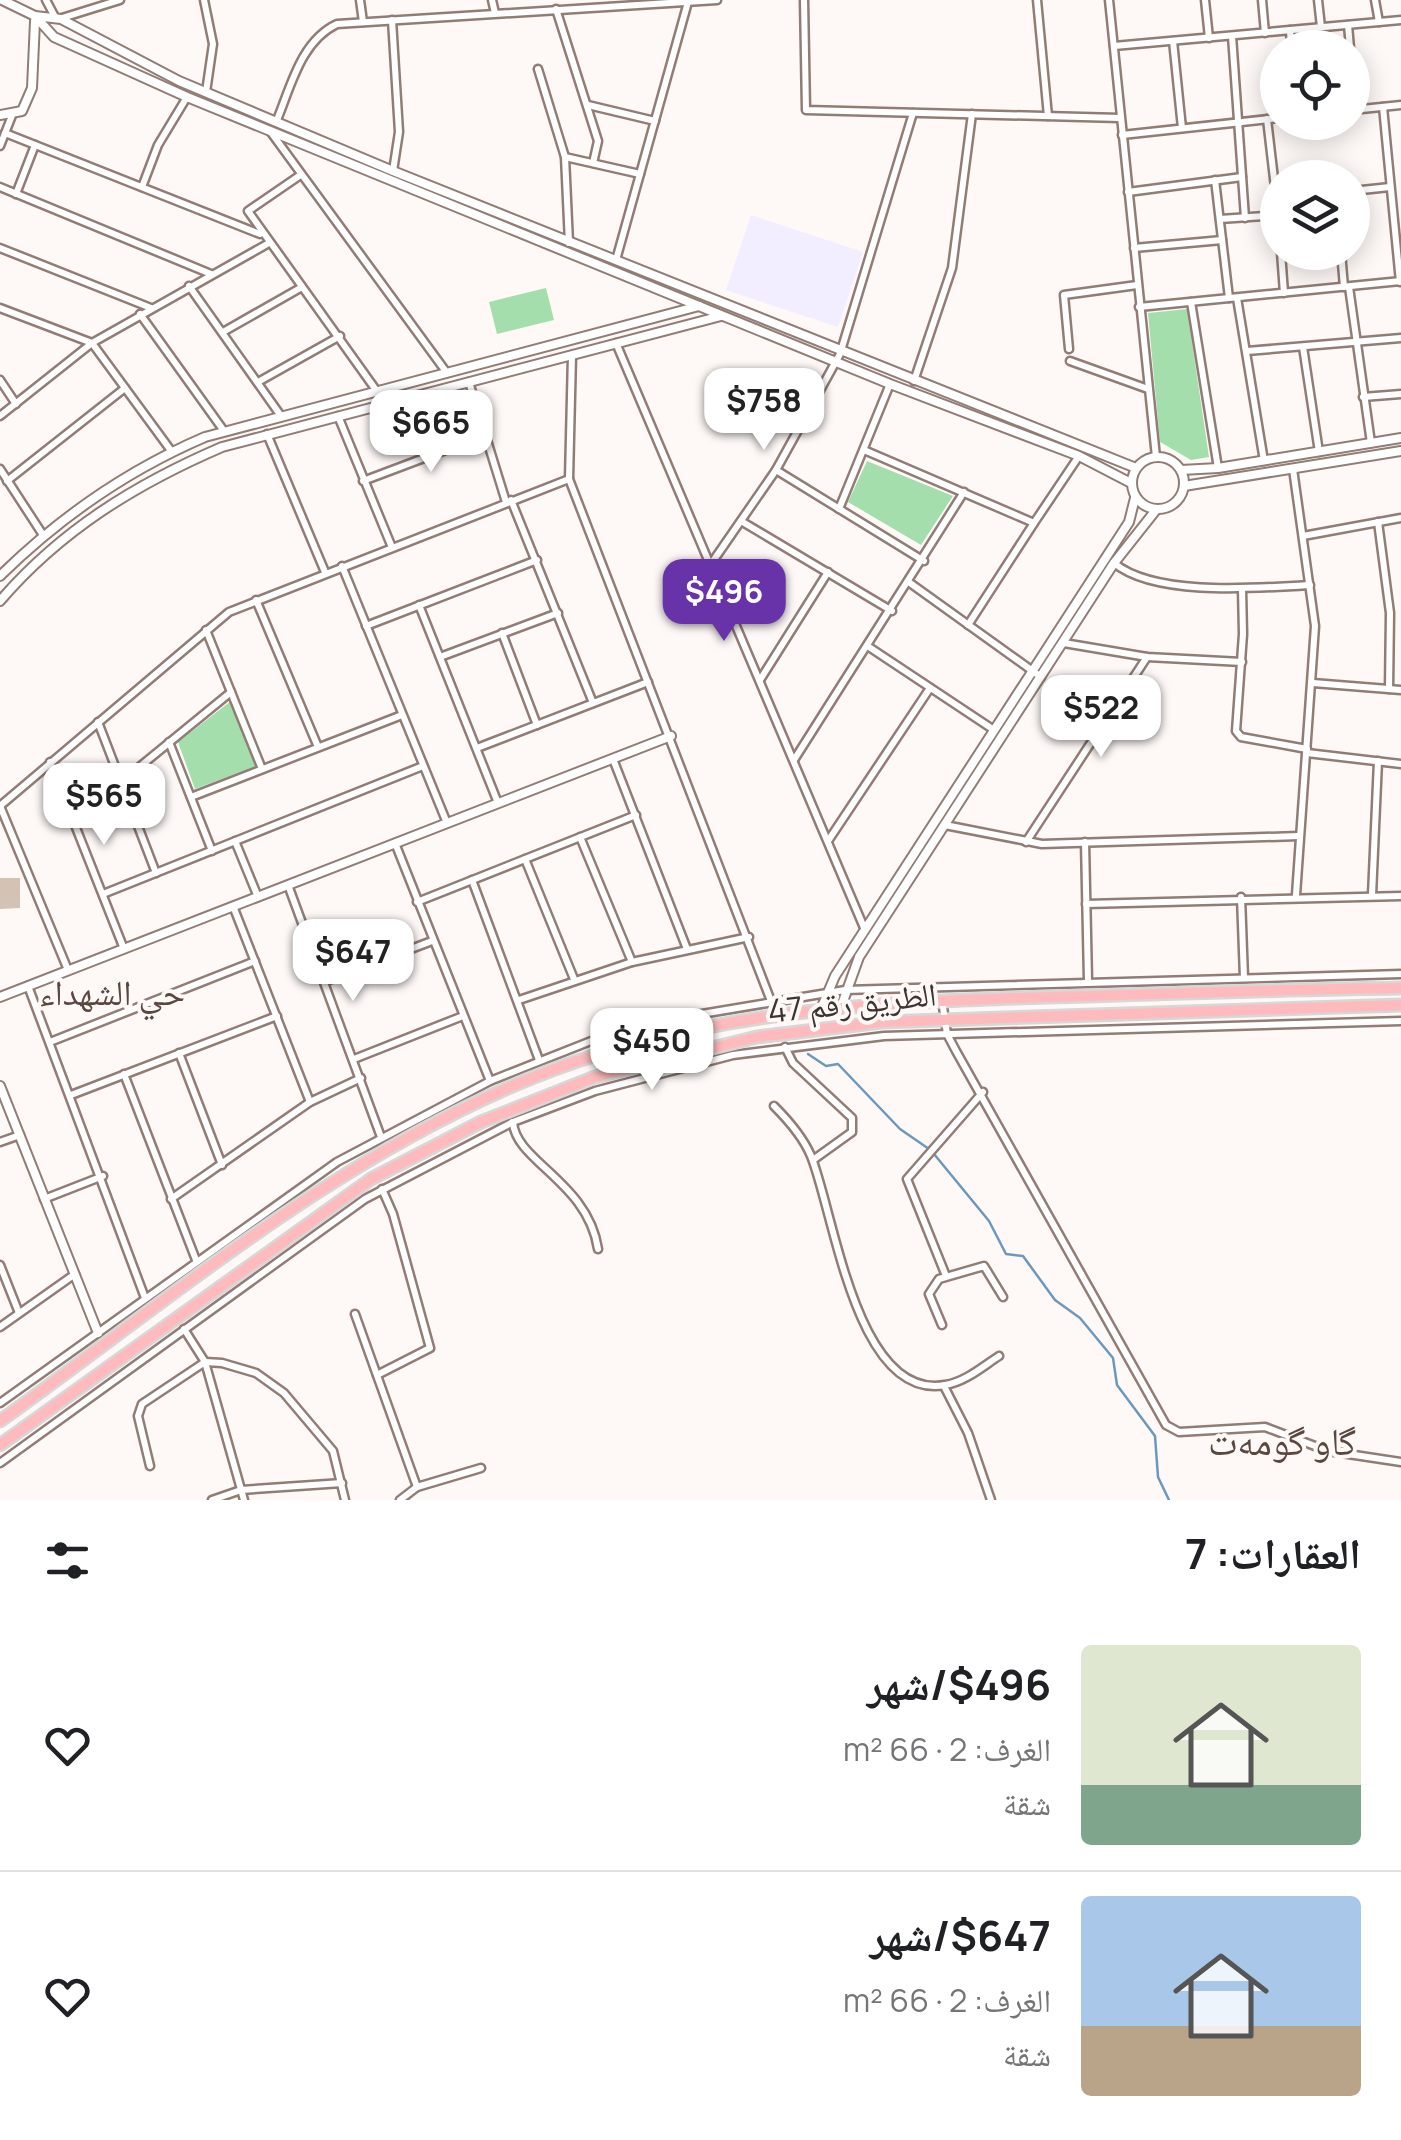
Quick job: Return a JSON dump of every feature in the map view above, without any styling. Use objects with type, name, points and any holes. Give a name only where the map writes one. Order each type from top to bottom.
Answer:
[{"type":"highway","points":[[1008,984],[1008,997]]},
{"type":"highway","name":"الطريق رقم 47","points":[[0,1420],[362,1164],[442,1121],[574,1062],[668,1036],[754,1018],[841,1006],[942,999],[1401,988]]},
{"type":"highway","points":[[752,1004],[754,1018]]},
{"type":"highway","name":"الطريق رقم 47","points":[[0,1445],[371,1179],[481,1122],[556,1090],[634,1065],[730,1042],[840,1026],[944,1018],[1401,1005]]},
{"type":"highway","points":[[1278,1008],[1278,1024]]},
{"type":"highway","points":[[730,1042],[733,1055]]},
{"type":"highway","points":[[435,1108],[442,1121]]},
{"type":"highway","points":[[362,1164],[371,1179]]},
{"type":"highway","points":[[204,1297],[212,1309]]},
{"type":"street","points":[[2,0],[35,16],[58,18],[206,92],[706,298],[890,384],[1078,456],[1131,483]]},
{"type":"street","points":[[46,0],[58,18]]},
{"type":"street","points":[[48,34],[46,23],[120,0]]},
{"type":"street","points":[[204,0],[214,44],[206,92]]},
{"type":"street","points":[[360,0],[363,22]]},
{"type":"street","points":[[492,0],[496,13]]},
{"type":"street","points":[[277,120],[304,55],[319,35],[337,24],[716,0]]},
{"type":"street","points":[[804,0],[806,110],[1120,118]]},
{"type":"street","points":[[1037,0],[1048,116]]},
{"type":"street","points":[[1109,0],[1156,457]]},
{"type":"street","points":[[1205,0],[1209,38]]},
{"type":"street","points":[[1262,0],[1265,30]]},
{"type":"street","points":[[1318,0],[1321,28]]},
{"type":"street","points":[[1375,0],[1379,22]]},
{"type":"street","points":[[616,262],[688,2]]},
{"type":"street","points":[[556,9],[598,141],[593,163]]},
{"type":"street","points":[[35,16],[48,34],[187,97],[698,307],[914,382],[1136,468]]},
{"type":"street","points":[[0,115],[24,109],[30,98],[35,16]]},
{"type":"street","points":[[392,20],[399,132],[393,171]]},
{"type":"street","points":[[1290,30],[1401,20]]},
{"type":"street","points":[[1348,25],[1348,30]]},
{"type":"street","points":[[1114,46],[1260,33]]},
{"type":"street","points":[[1232,36],[1245,218]]},
{"type":"street","points":[[1174,41],[1182,128]]},
{"type":"street","points":[[538,69],[565,156],[569,242]]},
{"type":"street","points":[[142,187],[158,145],[187,97]]},
{"type":"street","points":[[586,105],[654,120]]},
{"type":"street","points":[[1370,108],[1401,105]]},
{"type":"street","points":[[1140,307],[1400,281],[1384,107]]},
{"type":"street","points":[[710,565],[776,470],[838,358],[913,113]]},
{"type":"street","points":[[0,146],[13,114]]},
{"type":"street","points":[[914,382],[952,268],[972,114]]},
{"type":"street","points":[[1122,134],[1260,120]]},
{"type":"street","points":[[269,130],[299,176],[447,372]]},
{"type":"street","points":[[6,133],[261,234]]},
{"type":"street","points":[[16,194],[35,144]]},
{"type":"street","points":[[565,156],[640,174]]},
{"type":"street","points":[[299,176],[248,210],[261,234],[340,336],[376,390]]},
{"type":"street","points":[[1128,192],[1242,177]]},
{"type":"street","points":[[1215,180],[1222,240],[1264,461]]},
{"type":"street","points":[[0,187],[211,274]]},
{"type":"street","points":[[1370,189],[1390,187]]},
{"type":"street","points":[[1220,219],[1260,216]]},
{"type":"street","points":[[1133,248],[1222,240]]},
{"type":"street","points":[[0,416],[92,344],[268,243]]},
{"type":"street","points":[[0,248],[151,308]]},
{"type":"street","points":[[1282,270],[1284,293]]},
{"type":"street","points":[[1344,270],[1370,443]]},
{"type":"street","points":[[1069,348],[1064,295],[1137,285]]},
{"type":"street","points":[[189,286],[281,416]]},
{"type":"street","points":[[222,332],[302,287]]},
{"type":"street","points":[[0,576],[42,535],[117,482],[224,430],[662,317],[698,307],[706,298]]},
{"type":"street","points":[[1191,302],[1218,468]]},
{"type":"street","points":[[0,308],[92,344],[172,452]]},
{"type":"street","points":[[140,314],[224,430]]},
{"type":"street","points":[[0,601],[52,547],[126,493],[208,453],[266,434],[722,316]]},
{"type":"street","points":[[662,317],[666,330]]},
{"type":"street","points":[[258,382],[340,336]]},
{"type":"street","points":[[1246,351],[1401,338]]},
{"type":"street","points":[[616,343],[864,930]]},
{"type":"street","points":[[1303,347],[1319,452]]},
{"type":"street","points":[[572,355],[569,479],[771,1001]]},
{"type":"street","points":[[1070,361],[1148,390]]},
{"type":"street","points":[[0,380],[16,404]]},
{"type":"street","points":[[470,382],[508,501],[558,612],[592,703]]},
{"type":"street","points":[[839,510],[890,384]]},
{"type":"street","points":[[8,482],[125,388]]},
{"type":"street","points":[[1363,398],[1401,394]]},
{"type":"street","points":[[338,416],[391,545]]},
{"type":"street","points":[[266,434],[325,572]]},
{"type":"street","points":[[364,481],[485,435]]},
{"type":"street","points":[[822,1008],[864,930],[1129,522],[1135,498],[1131,483],[1136,468],[1156,457],[1168,459],[1182,470],[1218,468],[1401,438]]},
{"type":"street","points":[[864,450],[1034,523]]},
{"type":"street","points":[[1184,486],[1401,451]]},
{"type":"street","points":[[968,626],[1078,456]]},
{"type":"street","points":[[0,469],[42,535]]},
{"type":"street","points":[[1293,469],[1315,626],[1296,895]]},
{"type":"street","points":[[776,470],[924,561]]},
{"type":"street","points":[[841,1006],[859,957],[1114,563],[1156,510],[1178,500],[1184,486],[1182,470]]},
{"type":"street","points":[[68,970],[0,806],[229,612],[391,545],[569,479]]},
{"type":"street","points":[[793,761],[924,561],[964,492]]},
{"type":"street","points":[[1135,498],[1156,510]]},
{"type":"street","points":[[1303,536],[1401,518]]},
{"type":"street","points":[[741,521],[892,611]]},
{"type":"street","points":[[1378,522],[1390,612],[1389,689]]},
{"type":"street","points":[[366,626],[536,560]]},
{"type":"street","points":[[0,561],[19,579]]},
{"type":"street","points":[[1114,563],[1140,579],[1242,589],[1310,585]]},
{"type":"street","points":[[342,566],[446,823]]},
{"type":"street","points":[[759,681],[828,572]]},
{"type":"street","points":[[910,583],[1041,676]]},
{"type":"street","points":[[1242,589],[1238,734],[1307,751],[1401,764]]},
{"type":"street","points":[[256,600],[318,747]]},
{"type":"street","points":[[419,606],[498,803]]},
{"type":"street","points":[[440,657],[558,612]]},
{"type":"street","points":[[206,630],[262,769]]},
{"type":"street","points":[[502,633],[536,725]]},
{"type":"street","points":[[1064,642],[1147,657],[1242,662]]},
{"type":"street","points":[[869,647],[994,730]]},
{"type":"street","points":[[1025,843],[1147,657]]},
{"type":"street","points":[[476,748],[648,682]]},
{"type":"street","points":[[1313,683],[1401,690]]},
{"type":"street","points":[[827,842],[930,688]]},
{"type":"street","points":[[121,782],[230,692]]},
{"type":"street","points":[[191,797],[402,716]]},
{"type":"street","points":[[98,722],[156,872]]},
{"type":"street","points":[[0,997],[670,736]]},
{"type":"street","points":[[169,742],[212,850]]},
{"type":"street","points":[[613,759],[687,949]]},
{"type":"street","points":[[1372,895],[1378,761]]},
{"type":"street","points":[[50,762],[124,948]]},
{"type":"street","points":[[103,894],[423,766]]},
{"type":"street","points":[[417,902],[636,815]]},
{"type":"street","points":[[945,824],[1025,843],[1299,836]]},
{"type":"street","points":[[580,838],[632,962]]},
{"type":"street","points":[[236,841],[258,897]]},
{"type":"street","points":[[1085,842],[1088,982]]},
{"type":"street","points":[[395,843],[490,1081]]},
{"type":"street","points":[[524,859],[574,980]]},
{"type":"street","points":[[472,880],[539,1060]]},
{"type":"street","points":[[288,885],[381,1136]]},
{"type":"street","points":[[1086,904],[1296,895],[1401,896]]},
{"type":"street","points":[[1241,897],[1244,978]]},
{"type":"street","points":[[233,906],[310,1102]]},
{"type":"street","points":[[518,1000],[632,962],[749,937]]},
{"type":"street","points":[[326,981],[432,941]]},
{"type":"street","points":[[50,1042],[255,961]]},
{"type":"street","points":[[0,1403],[302,1185],[381,1136],[539,1060],[631,1029],[845,990],[1401,974]]},
{"type":"street","points":[[28,986],[145,1298]]},
{"type":"street","points":[[942,999],[947,1034],[983,1092],[1166,1426],[1179,1432],[1265,1427],[1328,1451],[1401,1462]]},
{"type":"street","points":[[71,1095],[277,1016]]},
{"type":"street","points":[[354,1059],[463,1016]]},
{"type":"street","points":[[0,1462],[382,1189],[513,1122],[595,1090],[733,1055],[785,1047],[947,1034],[1401,1021]]},
{"type":"street","points":[[785,1047],[793,1063],[854,1125],[846,1138],[813,1160]]},
{"type":"street","points":[[179,1053],[222,1166]]},
{"type":"street","points":[[124,1074],[196,1260]]},
{"type":"street","points":[[171,1199],[310,1102],[361,1078]]},
{"type":"street","points":[[0,1086],[98,1333]]},
{"type":"street","points":[[946,1276],[908,1179],[983,1092]]},
{"type":"street","points":[[774,1106],[813,1160],[851,1295],[890,1364],[914,1383],[944,1386],[999,1356]]},
{"type":"street","points":[[513,1122],[520,1142],[582,1203],[592,1220],[598,1249]]},
{"type":"street","points":[[0,1142],[20,1135]]},
{"type":"street","points":[[44,1199],[102,1176]]},
{"type":"street","points":[[377,1375],[430,1348],[397,1226],[382,1189]]},
{"type":"street","points":[[0,1264],[19,1313]]},
{"type":"street","points":[[942,1326],[929,1294],[934,1282],[946,1276],[984,1266],[1003,1297]]},
{"type":"street","points":[[0,1327],[75,1274]]},
{"type":"street","points":[[355,1314],[418,1487]]},
{"type":"street","points":[[184,1329],[204,1362],[244,1500]]},
{"type":"street","points":[[150,1466],[139,1410],[147,1399],[204,1362],[256,1372],[284,1393],[332,1452],[345,1500]]},
{"type":"street","points":[[944,1386],[968,1433],[990,1500]]},
{"type":"street","points":[[400,1500],[418,1487],[481,1468]]},
{"type":"street","points":[[212,1500],[241,1490],[342,1483]]},
{"type":"shaded area","points":[[751,215],[863,252],[838,327],[726,290]]},
{"type":"green space","points":[[546,288],[554,320],[497,334],[489,302]]},
{"type":"green space","points":[[1187,309],[1209,457],[1191,460],[1160,442],[1148,313]]},
{"type":"green space","points":[[867,461],[953,496],[921,545],[848,502]]},
{"type":"green space","points":[[231,701],[256,766],[195,789],[178,742]]},
{"type":"building","points":[[0,878],[20,878],[20,908],[0,909]]},
{"type":"waterway","points":[[808,1054],[826,1066],[838,1064],[900,1129],[929,1149]]},
{"type":"waterway","points":[[934,1154],[989,1221],[1006,1254],[1023,1256],[1055,1300],[1080,1318],[1113,1358],[1117,1385],[1155,1436],[1158,1477],[1169,1500]]},
{"type":"district","name":"حي الشهداء","points":[[112,993]]},
{"type":"district","name":"گاو گومەت","points":[[1282,1442]]}]
